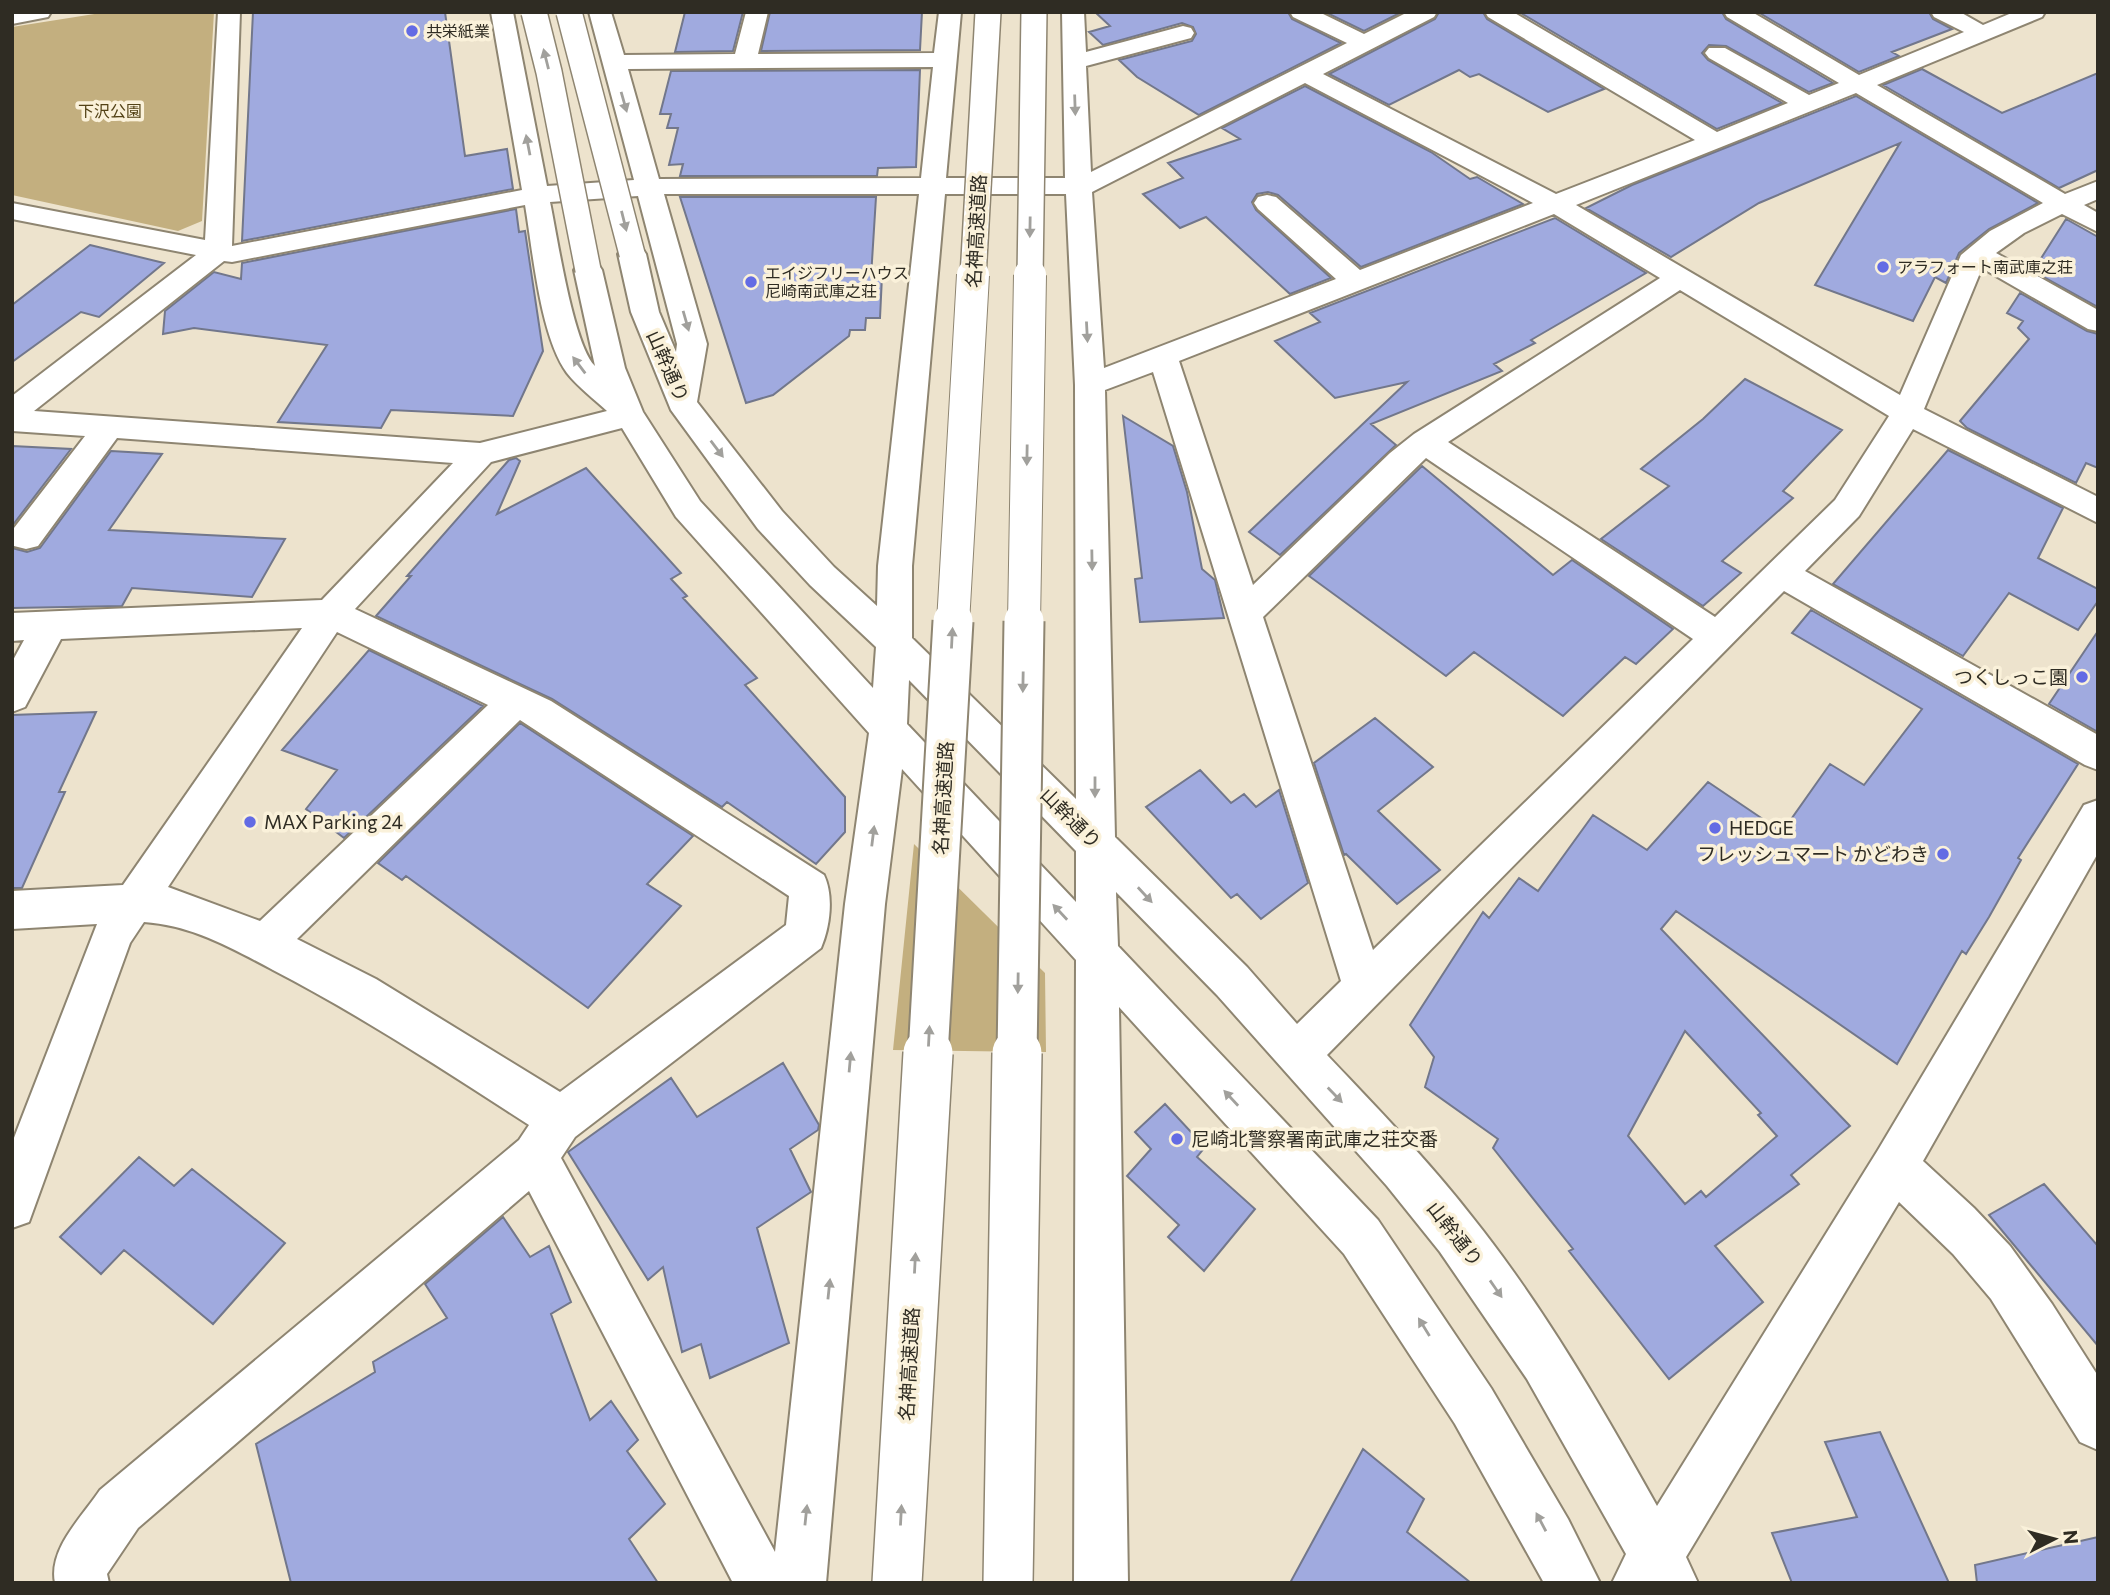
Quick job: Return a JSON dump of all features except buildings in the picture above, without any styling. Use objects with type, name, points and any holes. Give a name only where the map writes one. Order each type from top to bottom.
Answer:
[{"type":"main road","points":[[12,17],[40,12]]},
{"type":"main road","points":[[12,412],[218,252],[229,12]]},
{"type":"main road","points":[[502,12],[556,304],[571,353],[579,368],[629,414]]},
{"type":"main road","points":[[534,12],[549,72],[610,368],[629,414],[688,509],[1361,1237],[1450,1367],[1538,1515],[1573,1583]]},
{"type":"main road","name":"山幹通り","points":[[569,12],[645,312],[682,403],[770,520],[822,576],[1094,841],[1158,909],[1232,981],[1374,1135],[1458,1235],[1527,1334],[1586,1427],[1655,1574]]},
{"type":"main road","points":[[600,12],[692,344],[682,403]]},
{"type":"main road","points":[[745,60],[757,12]]},
{"type":"main road","points":[[799,1583],[865,904],[887,727],[894,644],[895,566],[950,12]]},
{"type":"main road","name":"名神高速道路","points":[[897,1583],[988,12]]},
{"type":"main road","points":[[1008,1583],[1034,12]]},
{"type":"main road","points":[[1073,12],[1078,186],[1090,385],[1101,1583]]},
{"type":"main road","points":[[1301,12],[1366,44]]},
{"type":"main road","points":[[12,211],[233,254],[537,195],[649,187],[1084,186],[1307,75],[1426,12]]},
{"type":"main road","points":[[1496,12],[1714,141]]},
{"type":"main road","points":[[1735,12],[2098,224]]},
{"type":"main road","points":[[1942,12],[1982,33]]},
{"type":"main road","points":[[1090,385],[1556,204],[2034,12]]},
{"type":"main road","points":[[1074,62],[1183,33]]},
{"type":"main road","points":[[1717,53],[1807,104]]},
{"type":"main road","points":[[612,62],[945,60]]},
{"type":"main road","points":[[1307,75],[1556,204],[1907,413],[2098,511]]},
{"type":"main road","points":[[1297,1054],[1847,508],[1907,413],[1972,261],[1978,254],[2001,234],[2021,222],[2098,189]]},
{"type":"main road","points":[[1267,203],[1357,282]]},
{"type":"main road","points":[[1978,254],[2098,322]]},
{"type":"main road","points":[[1245,614],[1401,461],[1425,442],[1680,278]]},
{"type":"main road","points":[[1163,357],[1364,987]]},
{"type":"main road","points":[[12,420],[480,454],[629,414]]},
{"type":"main road","points":[[26,537],[109,427]]},
{"type":"main road","points":[[1425,442],[1717,637]]},
{"type":"main road","points":[[12,1205],[113,934],[331,613],[480,454]]},
{"type":"main road","points":[[1782,574],[2098,754]]},
{"type":"main road","points":[[12,627],[331,613],[538,712],[810,888],[806,935],[547,1139],[119,1508],[79,1568],[82,1583]]},
{"type":"main road","points":[[12,697],[48,627]]},
{"type":"main road","points":[[264,944],[516,701]]},
{"type":"main road","points":[[1655,1574],[1714,1465],[1894,1166],[2098,817]]},
{"type":"main road","points":[[12,910],[133,903],[169,905],[233,928],[361,993],[549,1111],[547,1139],[762,1583]]},
{"type":"main road","points":[[808,912],[865,904]]},
{"type":"main road","points":[[1894,1166],[1956,1223],[1992,1262],[2014,1291],[2098,1424]]},
{"type":"green space","name":"下沢公園","points":[[107,12],[214,12],[202,221],[178,231],[12,195],[12,27]]},
{"type":"green space","points":[[914,844],[1045,973],[1046,1052],[893,1050]]},
{"type":"place","name":"共栄紙業","points":[[412,31]]},
{"type":"place","name":"アラフォート南武庫之荘","points":[[1883,267]]},
{"type":"place","name":"エイジフリーハウス 尼崎南武庫之荘","points":[[751,282]]},
{"type":"place","name":"つくしっこ園","points":[[2082,677]]},
{"type":"place","name":"MAX Parking 24","points":[[250,822]]},
{"type":"place","name":"HEDGE","points":[[1715,828]]},
{"type":"place","name":"フレッシュマート かどわき","points":[[1943,854]]},
{"type":"place","name":"尼崎北警察署南武庫之荘交番","points":[[1177,1139]]}]
